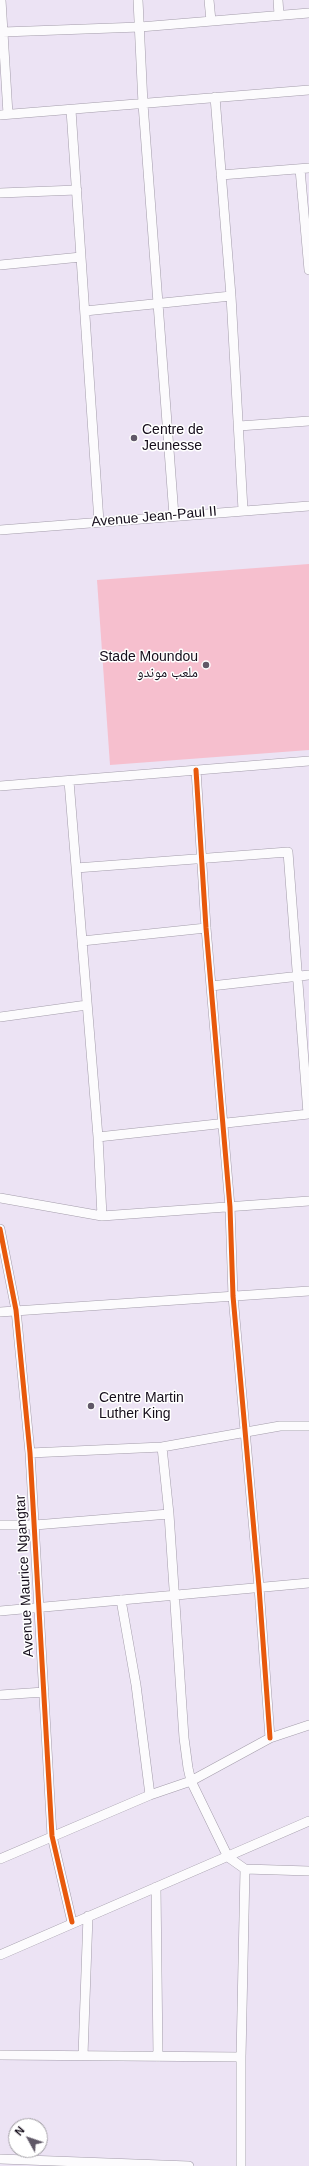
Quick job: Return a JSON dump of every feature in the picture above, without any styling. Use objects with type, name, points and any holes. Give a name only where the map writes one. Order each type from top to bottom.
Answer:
[{"type":"street","points":[[1,0],[4,114],[71,110],[309,90]]},
{"type":"street","points":[[138,0],[143,104],[174,516]]},
{"type":"street","points":[[209,0],[211,21]]},
{"type":"street","points":[[278,0],[279,15]]},
{"type":"street","points":[[3,32],[140,27],[309,13]]},
{"type":"street","points":[[215,97],[231,296],[243,510]]},
{"type":"street","points":[[71,110],[99,522]]},
{"type":"street","points":[[221,174],[304,168],[309,270]]},
{"type":"street","points":[[0,193],[77,190]]},
{"type":"street","points":[[0,265],[81,257]]},
{"type":"street","points":[[85,311],[158,302],[231,296]]},
{"type":"street","points":[[239,426],[309,421]]},
{"type":"street","name":"Avenue Jean-Paul II","points":[[0,530],[309,506]]},
{"type":"street","points":[[0,786],[309,762]]},
{"type":"street","points":[[196,770],[206,928],[230,1207],[232,1296],[259,1586],[270,1738]]},
{"type":"street","points":[[69,780],[98,1137],[102,1216]]},
{"type":"street","points":[[76,868],[288,852],[309,1114],[98,1137]]},
{"type":"street","points":[[82,941],[206,928]]},
{"type":"street","points":[[211,986],[309,976]]},
{"type":"street","points":[[0,1016],[87,1005]]},
{"type":"street","points":[[0,1198],[102,1216],[309,1201]]},
{"type":"street","name":"Avenue Maurice Ngangtar","points":[[0,1229],[16,1310],[30,1454],[52,1836],[72,1922]]},
{"type":"street","points":[[0,1312],[309,1291]]},
{"type":"street","points":[[30,1454],[162,1447],[280,1426],[309,1426]]},
{"type":"street","points":[[162,1447],[169,1514],[184,1738],[191,1780],[228,1857],[245,1869],[309,1871]]},
{"type":"street","points":[[0,1525],[35,1525],[169,1514]]},
{"type":"street","points":[[0,1611],[259,1586],[309,1583]]},
{"type":"street","points":[[121,1600],[136,1684],[150,1795]]},
{"type":"street","points":[[0,1695],[44,1692]]},
{"type":"street","points":[[0,1859],[150,1795],[191,1780],[270,1738],[309,1725]]},
{"type":"street","points":[[0,1955],[72,1922],[228,1857],[309,1820]]},
{"type":"street","points":[[240,2166],[245,1869]]},
{"type":"street","points":[[156,1887],[158,2057]]},
{"type":"street","points":[[83,2055],[88,1916]]},
{"type":"street","points":[[0,2055],[241,2058]]},
{"type":"street","points":[[0,2159],[189,2166]]},
{"type":"shaded area","name":"Stade Moundou ملعب موندو","points":[[309,564],[309,750],[110,765],[97,580]]},
{"type":"cycle path","points":[[196,770],[206,928],[230,1207],[233,1296],[259,1587],[270,1738]]},
{"type":"cycle path","points":[[0,1229],[16,1310],[30,1453],[52,1836],[72,1922]]},
{"type":"place","name":"Centre de Jeunesse","points":[[134,438]]},
{"type":"place","name":"Stade Moundou ملعب موندو","points":[[206,665]]},
{"type":"place","name":"Centre Martin Luther King","points":[[91,1406]]}]
